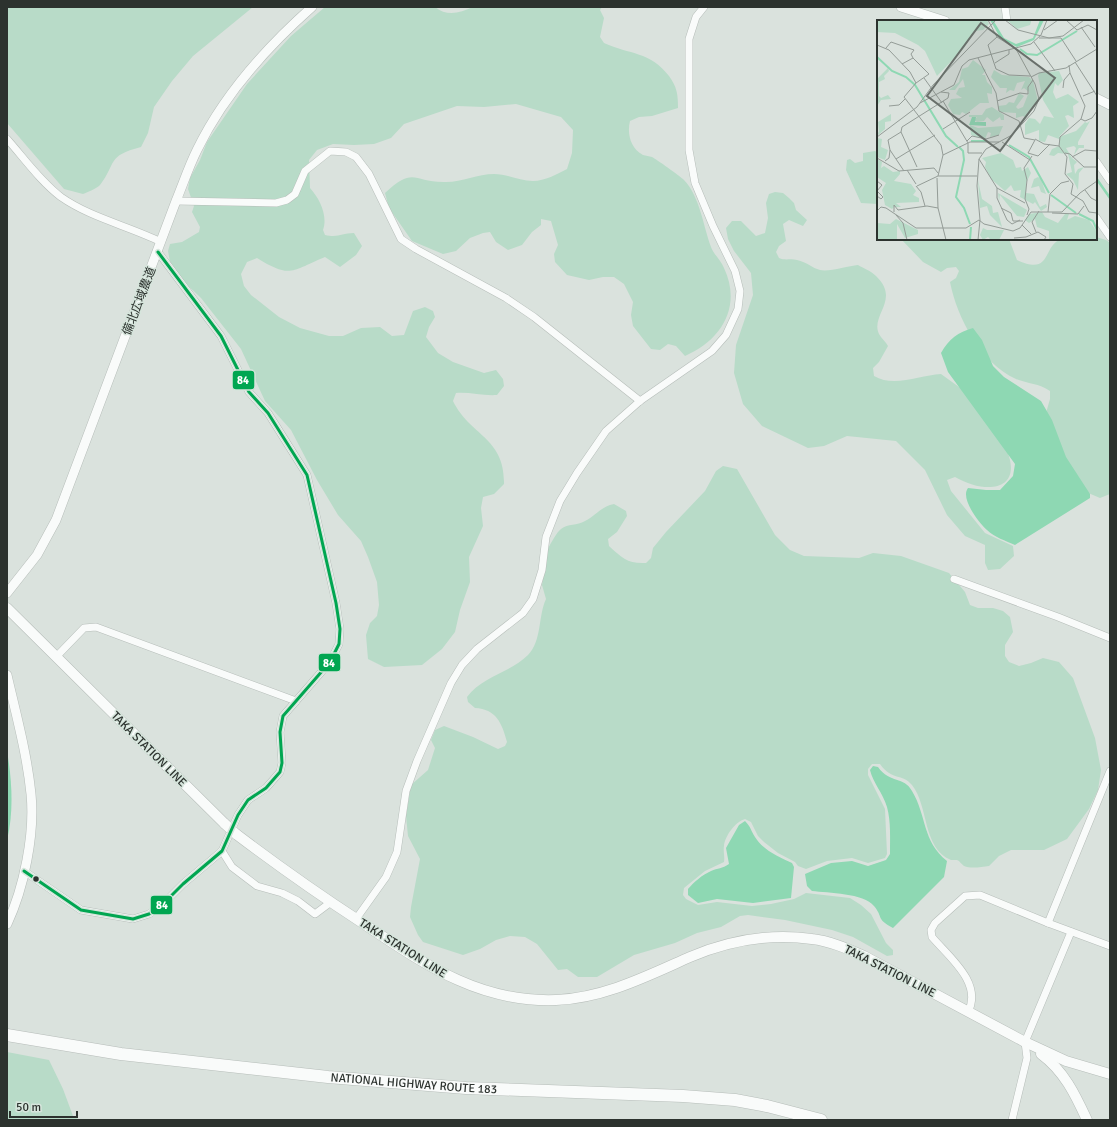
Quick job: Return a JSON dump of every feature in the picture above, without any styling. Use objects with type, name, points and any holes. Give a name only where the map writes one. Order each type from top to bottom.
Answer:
[{"type":"highway","name":"NATIONAL HIGHWAY ROUTE 183","points":[[7,1035],[121,1054],[328,1077],[466,1088],[683,1096],[735,1100],[767,1106],[821,1120]]},
{"type":"main road","name":"TAKA STATION LINE","points":[[7,608],[236,834],[295,879],[418,960],[454,979],[491,994],[556,1000],[588,996],[626,985],[693,956],[721,946],[752,938],[783,937],[813,939],[840,946],[864,956],[1025,1042],[1066,1060],[1110,1074]]},
{"type":"main road","name":"TAKA STATION LINE","points":[[1025,1042],[1049,1060],[1065,1078],[1087,1120]]},
{"type":"street","name":"備北広域農道","points":[[7,593],[37,555],[56,520],[176,201],[197,150],[222,107],[264,54],[288,28],[312,7]]},
{"type":"street","points":[[356,919],[386,877],[397,852],[406,791],[417,761],[451,683],[462,665],[477,649],[523,613],[533,599],[542,570],[546,537],[560,501],[606,431],[640,401],[712,351],[726,335],[738,309],[740,291],[735,271],[713,226],[695,183],[689,150],[689,39],[696,17],[704,7]]},
{"type":"street","points":[[900,7],[942,20]]},
{"type":"street","points":[[1005,7],[1007,20]]},
{"type":"street","points":[[1097,98],[1110,105]]},
{"type":"street","points":[[7,139],[49,187],[61,197],[88,212],[141,232],[161,242]]},
{"type":"street","points":[[176,201],[276,203],[287,200],[296,194],[305,171],[320,158],[330,151],[346,152],[356,157],[369,174],[401,238],[416,250],[506,298],[534,317],[640,401]]},
{"type":"street","points":[[1097,163],[1110,181]]},
{"type":"street","points":[[1097,218],[1110,237]]},
{"type":"street","points":[[24,871],[81,910],[133,919],[149,914],[162,906],[183,884],[222,852],[238,815],[248,800],[266,788],[280,772],[282,763],[280,732],[283,716],[330,662],[339,644],[340,629],[336,603],[307,475],[268,413],[249,392],[221,336],[158,252]]},
{"type":"street","points":[[954,579],[1058,617],[1110,638]]},
{"type":"street","points":[[56,658],[84,628],[96,627],[296,701]]},
{"type":"street","points":[[7,675],[25,752],[31,795],[31,826],[24,871],[12,914],[7,924]]},
{"type":"street","points":[[1048,923],[1110,771]]},
{"type":"street","points":[[222,852],[232,867],[257,886],[282,893],[298,901],[315,914],[331,902]]},
{"type":"street","points":[[968,1012],[973,1003],[969,981],[932,937],[931,930],[935,923],[966,896],[980,895],[1048,923],[1110,946]]},
{"type":"street","points":[[1012,1120],[1027,1058],[1025,1042],[1071,932]]},
{"type":"shaded area","points":[[7,7],[253,7],[193,56],[172,81],[154,107],[148,133],[141,147],[130,150],[117,157],[100,185],[83,194],[64,189],[7,123]]},
{"type":"shaded area","points":[[325,7],[435,7],[444,12],[454,13],[473,7],[602,7],[600,10],[604,18],[600,37],[604,43],[647,58],[654,62],[662,68],[674,84],[678,108],[652,116],[639,117],[630,121],[630,140],[639,152],[658,161],[682,178],[689,187],[697,203],[711,247],[723,265],[729,282],[731,296],[725,320],[709,341],[685,356],[676,346],[668,344],[660,350],[651,349],[633,326],[631,315],[633,302],[624,284],[614,277],[603,277],[589,280],[567,275],[555,262],[554,254],[558,245],[551,221],[541,219],[541,225],[532,232],[522,245],[508,250],[496,242],[490,232],[470,238],[456,251],[443,254],[412,241],[389,208],[385,193],[409,177],[435,182],[446,182],[494,174],[523,180],[537,181],[546,179],[567,169],[572,153],[573,130],[561,117],[516,104],[484,107],[457,106],[404,124],[391,138],[374,144],[333,144],[317,150],[309,160],[310,188],[320,202],[324,213],[323,230],[325,235],[337,236],[354,233],[362,246],[356,255],[340,267],[325,257],[291,271],[277,269],[257,258],[247,262],[241,274],[244,286],[251,295],[279,317],[300,328],[329,336],[343,336],[361,328],[380,327],[392,336],[404,335],[413,311],[425,307],[433,311],[435,317],[429,327],[426,337],[438,353],[453,362],[484,373],[496,370],[503,379],[504,386],[497,395],[456,393],[453,401],[460,413],[468,422],[493,446],[499,456],[503,468],[504,484],[494,494],[483,497],[481,508],[483,526],[469,557],[470,582],[460,610],[455,632],[442,649],[422,665],[384,667],[368,659],[366,635],[370,623],[377,616],[379,605],[377,582],[361,541],[338,515],[317,480],[291,430],[265,401],[241,349],[201,298],[182,280],[170,262],[168,251],[170,244],[182,242],[199,232],[200,227],[192,212],[194,206],[188,189],[190,178],[200,160],[207,142],[247,84],[291,36]]},
{"type":"shaded area","points":[[875,151],[877,152],[877,204],[861,203],[846,170],[847,160],[850,159],[855,163],[863,161],[863,153]]},
{"type":"shaded area","points":[[775,192],[783,193],[789,198],[794,203],[796,210],[807,220],[803,226],[789,220],[783,224],[786,241],[779,246],[776,252],[779,258],[795,259],[820,270],[833,270],[858,265],[874,274],[883,285],[886,293],[886,300],[878,320],[877,327],[879,334],[888,346],[879,362],[873,368],[874,376],[890,381],[898,381],[941,374],[968,394],[1002,440],[1010,459],[1011,471],[1007,480],[1000,485],[991,487],[968,483],[955,477],[947,480],[951,491],[985,533],[1013,546],[1014,556],[1000,569],[988,570],[985,563],[985,545],[965,536],[947,515],[925,470],[896,441],[847,436],[824,446],[808,448],[762,426],[743,404],[734,373],[736,345],[753,295],[751,273],[734,251],[728,239],[726,228],[732,221],[741,221],[756,236],[765,233],[768,218],[766,203],[769,194]]},
{"type":"shaded area","points":[[1097,237],[1110,243],[1110,494],[1100,498],[1086,492],[1066,460],[1046,413],[1050,399],[1050,391],[1042,386],[1020,381],[1003,372],[992,362],[972,338],[958,310],[953,296],[950,282],[956,278],[959,271],[956,267],[947,268],[941,272],[923,262],[902,240],[1009,240],[1017,260],[1036,265],[1046,258],[1056,242],[1060,240],[1097,240]]},
{"type":"shaded area","points":[[973,328],[982,340],[993,366],[1004,377],[1041,401],[1052,420],[1066,457],[1090,494],[1090,498],[1015,545],[997,537],[987,530],[971,510],[966,498],[968,488],[1000,490],[1013,476],[1015,464],[948,372],[941,353],[954,337]]},
{"type":"shaded area","points":[[723,466],[737,469],[775,535],[790,550],[804,556],[859,558],[873,553],[901,556],[949,573],[965,592],[970,605],[978,608],[993,608],[1003,611],[1010,617],[1013,632],[1005,645],[1005,656],[1009,662],[1019,666],[1043,658],[1059,662],[1073,678],[1095,738],[1101,770],[1098,790],[1089,809],[1067,839],[1044,850],[1011,850],[999,856],[989,866],[976,868],[967,867],[958,860],[951,860],[942,854],[935,846],[930,837],[921,804],[912,785],[908,781],[889,773],[880,764],[872,764],[868,769],[868,775],[885,809],[887,854],[885,858],[868,863],[852,858],[827,861],[806,869],[798,866],[795,862],[778,853],[764,842],[758,836],[751,822],[745,819],[734,826],[726,838],[724,862],[705,871],[684,888],[683,895],[686,899],[698,905],[717,902],[752,906],[771,904],[794,899],[806,893],[850,898],[871,914],[886,943],[893,950],[893,955],[887,956],[853,937],[832,930],[785,920],[748,915],[740,916],[721,927],[697,933],[675,943],[634,955],[597,977],[578,977],[567,969],[558,970],[537,944],[525,937],[510,936],[496,940],[480,949],[463,955],[423,942],[418,935],[410,917],[420,859],[408,836],[406,816],[411,785],[428,770],[435,748],[431,740],[435,730],[444,726],[473,737],[498,749],[505,746],[507,742],[505,735],[497,718],[488,711],[475,708],[468,702],[467,697],[480,684],[521,661],[528,655],[536,643],[546,599],[542,585],[548,548],[554,538],[564,527],[582,523],[605,507],[614,504],[626,511],[627,516],[617,532],[608,539],[609,546],[618,554],[630,561],[646,563],[651,558],[653,548],[705,491],[716,471]]},
{"type":"shaded area","points":[[7,751],[12,796],[11,818],[7,840]]},
{"type":"shaded area","points":[[873,766],[878,767],[887,776],[909,786],[917,800],[933,845],[947,861],[944,877],[893,928],[882,920],[874,906],[862,898],[845,894],[812,891],[807,886],[805,874],[831,863],[852,861],[868,866],[886,860],[890,854],[888,812],[883,797],[871,775],[870,770]]},
{"type":"shaded area","points":[[745,821],[762,846],[792,863],[794,867],[791,898],[753,903],[717,899],[698,903],[688,895],[688,889],[704,875],[729,864],[726,848],[739,825]]},
{"type":"shaded area","points":[[7,1052],[49,1060],[63,1089],[73,1116],[80,1120],[7,1120]]},
{"type":"waterway","points":[[1097,179],[1110,198]]},
{"type":"transit line","name":"84","points":[[24,871],[81,910],[133,919],[149,914],[162,905],[183,884],[222,851],[238,815],[248,800],[266,788],[280,772],[282,763],[280,732],[283,716],[330,662],[339,644],[340,629],[336,603],[307,475],[268,413],[249,392],[221,336],[158,252]]}]
